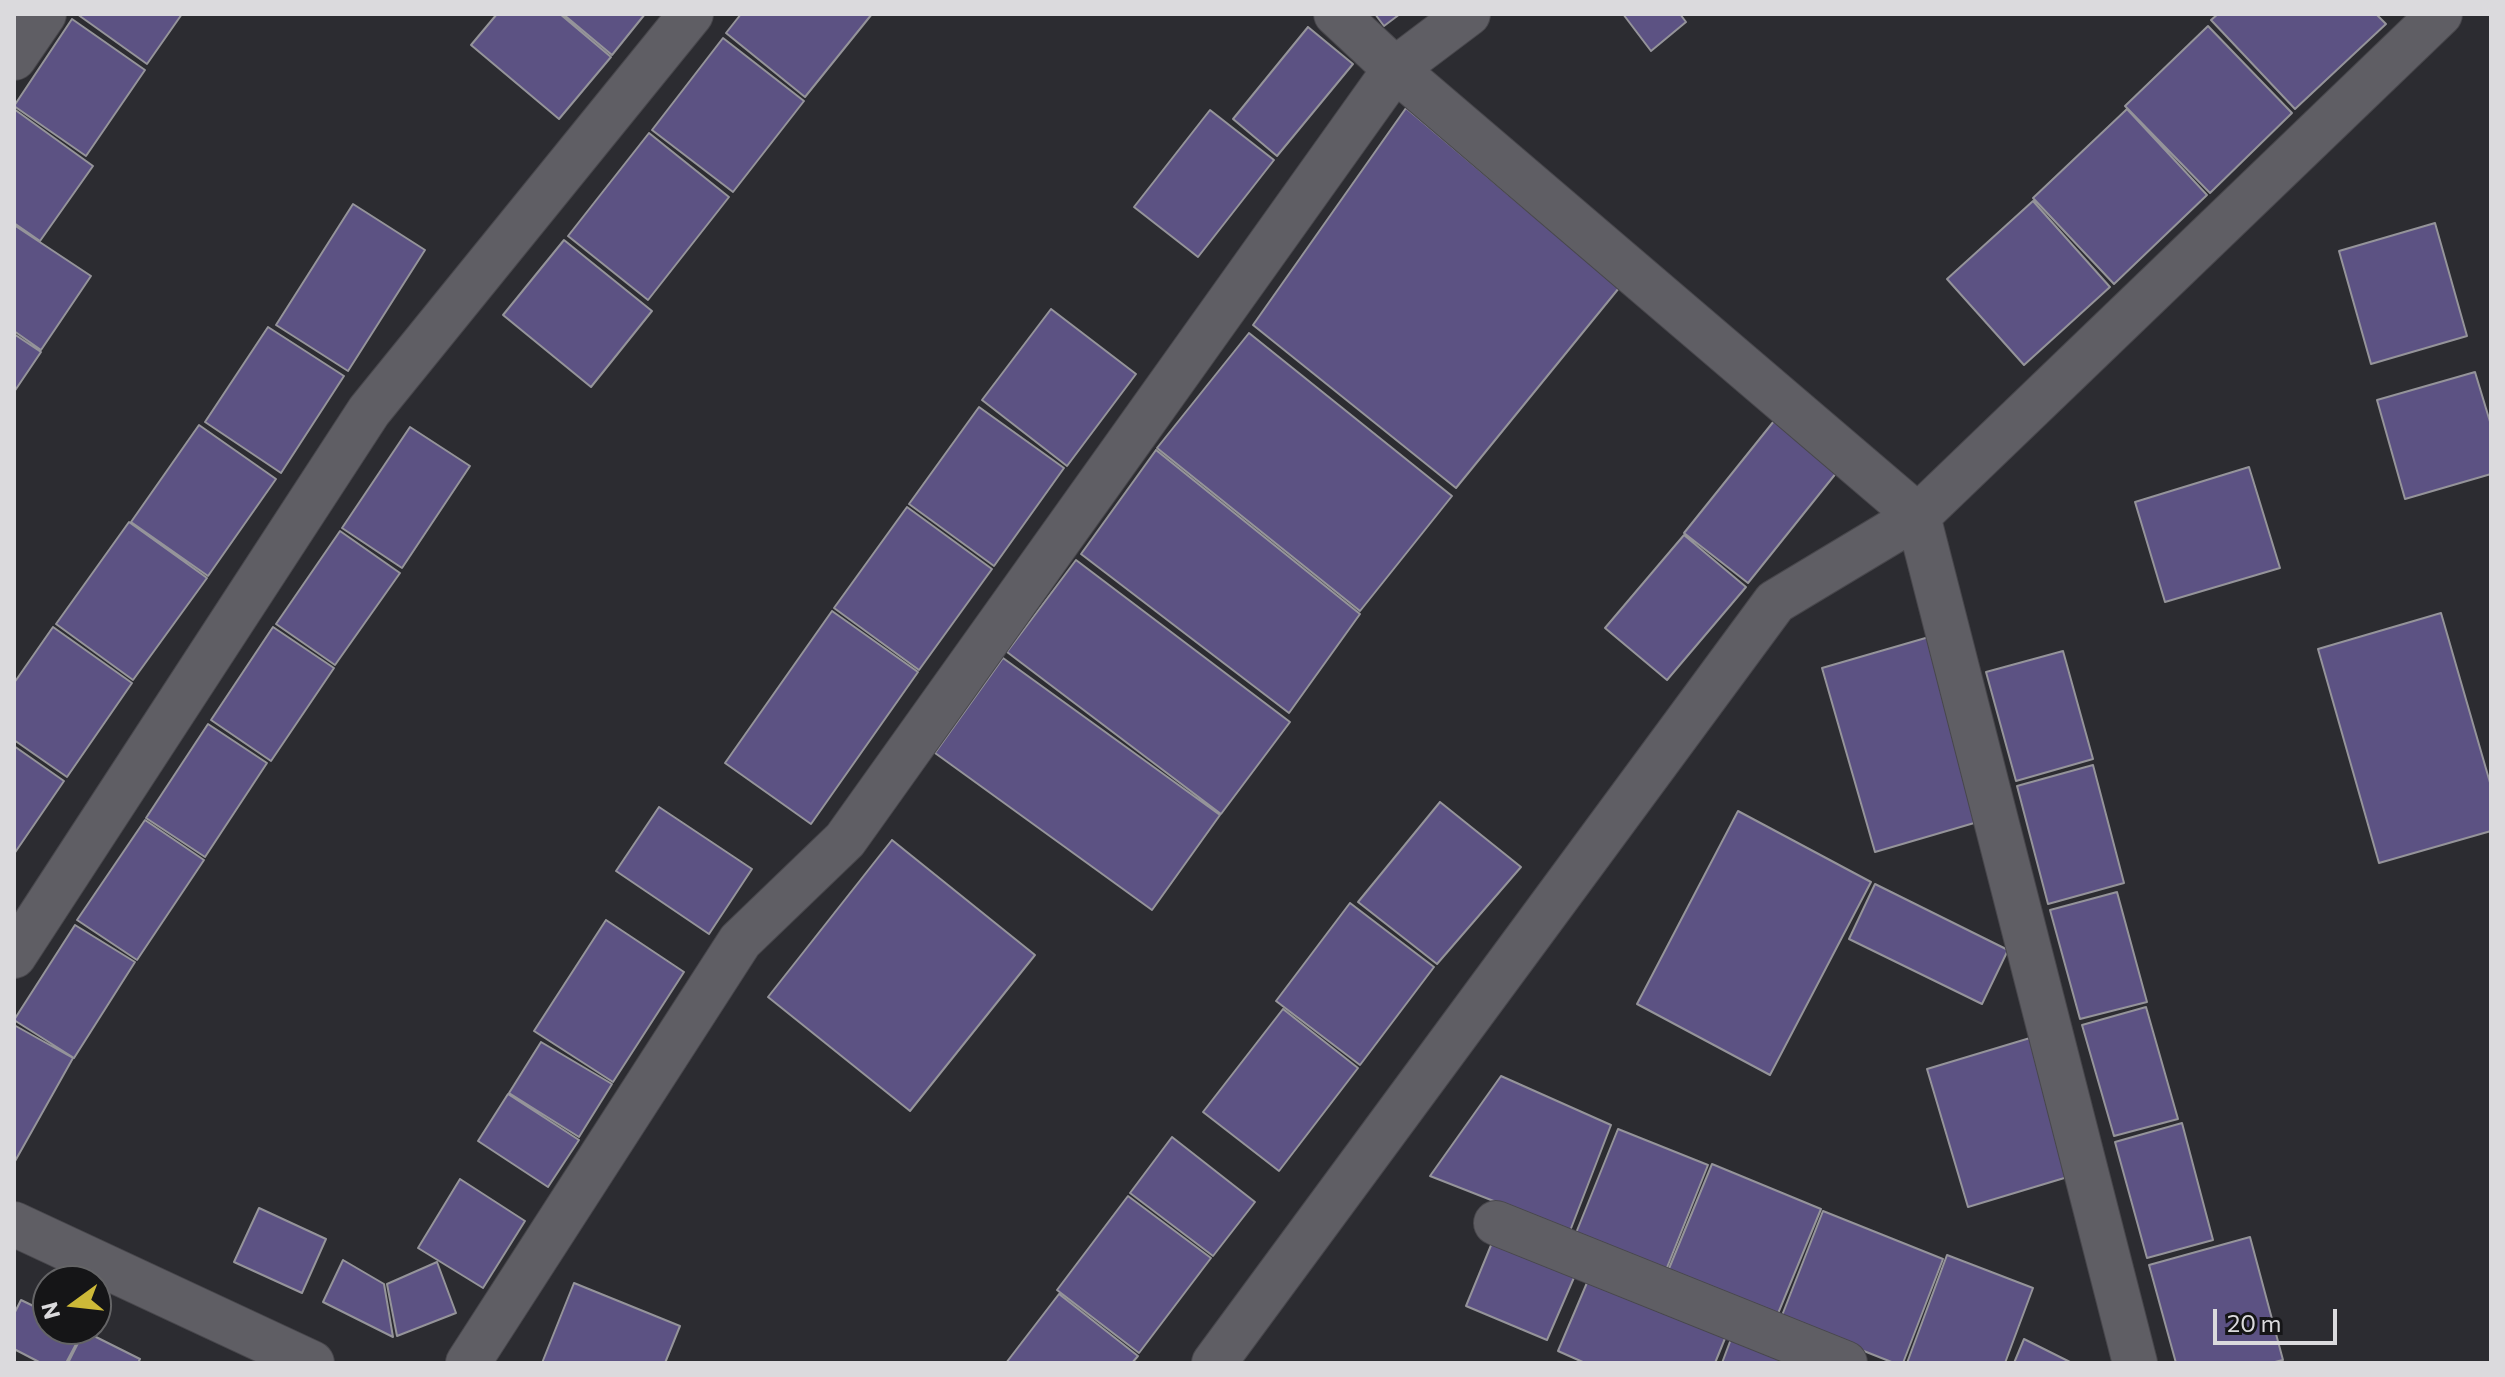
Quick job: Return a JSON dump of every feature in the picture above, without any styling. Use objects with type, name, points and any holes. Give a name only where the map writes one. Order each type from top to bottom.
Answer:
[{"type":"street","points":[[14,58],[44,14]]},
{"type":"street","points":[[14,956],[369,411],[691,14]]},
{"type":"street","points":[[1336,14],[1395,69],[1918,516],[2135,1363]]},
{"type":"street","points":[[468,1363],[740,941],[845,840],[1395,69],[1468,14]]},
{"type":"street","points":[[1214,1363],[1775,602],[1918,516],[2440,14]]},
{"type":"street","points":[[1496,1223],[1845,1363]]},
{"type":"street","points":[[14,1224],[312,1363]]},
{"type":"building","points":[[77,14],[182,14],[147,64]]},
{"type":"building","points":[[497,14],[560,14],[611,57],[559,119],[471,45]]},
{"type":"building","points":[[563,14],[645,14],[612,55]]},
{"type":"building","points":[[741,14],[872,14],[805,97],[726,33]]},
{"type":"building","points":[[1375,14],[1400,14],[1384,26]]},
{"type":"building","points":[[1623,14],[1680,14],[1686,22],[1651,51]]},
{"type":"building","points":[[2218,14],[2376,14],[2386,24],[2295,109],[2211,20]]},
{"type":"building","points":[[72,19],[145,70],[86,156],[14,106]]},
{"type":"building","points":[[2208,26],[2292,113],[2210,193],[2125,106]]},
{"type":"building","points":[[1308,27],[1353,64],[1277,156],[1233,119]]},
{"type":"building","points":[[723,38],[804,101],[733,192],[652,130]]},
{"type":"building","points":[[1406,108],[1619,288],[1456,488],[1253,325]]},
{"type":"building","points":[[14,109],[93,166],[40,241],[14,223]]},
{"type":"building","points":[[2127,109],[2207,195],[2114,284],[2033,198]]},
{"type":"building","points":[[1210,110],[1274,160],[1198,257],[1134,207]]},
{"type":"building","points":[[649,133],[729,197],[648,300],[568,236]]},
{"type":"building","points":[[2033,201],[2110,287],[2024,365],[1947,279]]},
{"type":"building","points":[[353,204],[425,250],[348,371],[276,325]]},
{"type":"building","points":[[2435,223],[2467,336],[2371,364],[2339,251]]},
{"type":"building","points":[[14,225],[91,276],[41,350],[14,331]]},
{"type":"building","points":[[564,240],[652,311],[591,387],[503,315]]},
{"type":"building","points":[[1051,309],[1136,374],[1067,466],[982,400]]},
{"type":"building","points":[[268,327],[344,376],[281,473],[205,422]]},
{"type":"building","points":[[1249,333],[1452,496],[1360,611],[1157,448]]},
{"type":"building","points":[[14,334],[41,352],[14,392]]},
{"type":"building","points":[[2475,372],[2491,425],[2491,474],[2405,499],[2377,400]]},
{"type":"building","points":[[979,407],[1064,468],[994,566],[909,504]]},
{"type":"building","points":[[1778,416],[1841,467],[1748,583],[1684,533]]},
{"type":"building","points":[[199,425],[276,479],[208,576],[131,522]]},
{"type":"building","points":[[410,427],[470,466],[402,568],[342,528]]},
{"type":"building","points":[[1156,450],[1360,614],[1289,713],[1081,554]]},
{"type":"building","points":[[2249,467],[2280,568],[2165,602],[2135,502]]},
{"type":"building","points":[[907,507],[992,569],[919,670],[834,608]]},
{"type":"building","points":[[129,522],[207,578],[133,680],[56,624]]},
{"type":"building","points":[[340,531],[400,573],[335,665],[276,624]]},
{"type":"building","points":[[1684,535],[1746,587],[1667,680],[1605,628]]},
{"type":"building","points":[[1076,560],[1290,722],[1221,814],[1007,652]]},
{"type":"building","points":[[832,611],[918,672],[811,824],[725,763]]},
{"type":"building","points":[[2441,613],[2491,786],[2491,831],[2379,863],[2318,649]]},
{"type":"building","points":[[53,627],[132,683],[67,777],[14,740],[14,683]]},
{"type":"building","points":[[273,627],[334,668],[271,761],[211,720]]},
{"type":"building","points":[[1929,637],[1981,821],[1875,852],[1822,668]]},
{"type":"building","points":[[2063,651],[2093,759],[2016,781],[1986,672]]},
{"type":"building","points":[[1003,658],[1220,815],[1152,910],[935,753]]},
{"type":"building","points":[[208,724],[267,763],[205,857],[146,818]]},
{"type":"building","points":[[14,746],[64,781],[14,854]]},
{"type":"building","points":[[2093,765],[2124,883],[2048,904],[2017,786]]},
{"type":"building","points":[[1440,802],[1521,867],[1437,964],[1358,902]]},
{"type":"building","points":[[659,807],[752,869],[709,934],[616,871]]},
{"type":"building","points":[[1738,811],[1871,882],[1770,1075],[1637,1004]]},
{"type":"building","points":[[145,820],[204,860],[137,960],[77,920]]},
{"type":"building","points":[[892,840],[1035,955],[910,1111],[768,997]]},
{"type":"building","points":[[1875,884],[2008,950],[1982,1004],[1849,939]]},
{"type":"building","points":[[2117,892],[2147,1002],[2080,1019],[2050,910]]},
{"type":"building","points":[[1350,903],[1434,967],[1360,1065],[1276,1001]]},
{"type":"building","points":[[606,920],[684,972],[613,1082],[534,1031]]},
{"type":"building","points":[[75,925],[135,962],[74,1058],[14,1020]]},
{"type":"building","points":[[2146,1007],[2178,1119],[2114,1136],[2082,1025]]},
{"type":"building","points":[[1283,1009],[1358,1068],[1279,1171],[1203,1112]]},
{"type":"building","points":[[14,1025],[73,1058],[14,1163]]},
{"type":"building","points":[[2030,1038],[2071,1176],[1968,1207],[1927,1069]]},
{"type":"building","points":[[541,1042],[612,1084],[579,1137],[509,1093]]},
{"type":"building","points":[[1501,1076],[1611,1125],[1570,1231],[1430,1176]]},
{"type":"building","points":[[508,1094],[579,1140],[548,1187],[478,1141]]},
{"type":"building","points":[[2182,1123],[2213,1240],[2147,1258],[2115,1142]]},
{"type":"building","points":[[1618,1129],[1708,1165],[1666,1270],[1576,1233]]},
{"type":"building","points":[[1172,1137],[1255,1202],[1213,1256],[1130,1193]]},
{"type":"building","points":[[1712,1164],[1821,1209],[1777,1316],[1668,1271]]},
{"type":"building","points":[[460,1179],[525,1221],[483,1288],[418,1248]]},
{"type":"building","points":[[1128,1196],[1211,1258],[1139,1353],[1057,1290]]},
{"type":"building","points":[[259,1208],[326,1239],[302,1293],[234,1262]]},
{"type":"building","points":[[1823,1211],[1943,1259],[1903,1363],[1894,1363],[1781,1318]]},
{"type":"building","points":[[2250,1237],[2283,1360],[2271,1363],[2176,1363],[2149,1265]]},
{"type":"building","points":[[1494,1238],[1576,1273],[1547,1340],[1466,1306]]},
{"type":"building","points":[[1947,1255],[2033,1288],[2005,1363],[1907,1363]]},
{"type":"building","points":[[343,1260],[384,1284],[393,1337],[323,1302]]},
{"type":"building","points":[[437,1262],[456,1313],[397,1336],[387,1284]]},
{"type":"building","points":[[1589,1278],[1726,1336],[1715,1363],[1585,1363],[1558,1351]]},
{"type":"building","points":[[574,1283],[680,1326],[665,1363],[542,1363]]},
{"type":"building","points":[[1059,1294],[1138,1356],[1132,1363],[1006,1363]]},
{"type":"building","points":[[21,1300],[32,1305],[32,1345],[76,1345],[66,1363],[41,1363],[14,1349],[14,1314]]},
{"type":"building","points":[[1731,1339],[1791,1363],[1722,1363]]},
{"type":"building","points":[[2024,1339],[2072,1363],[2014,1363]]},
{"type":"building","points":[[77,1345],[112,1345],[140,1359],[138,1363],[68,1363]]}]
